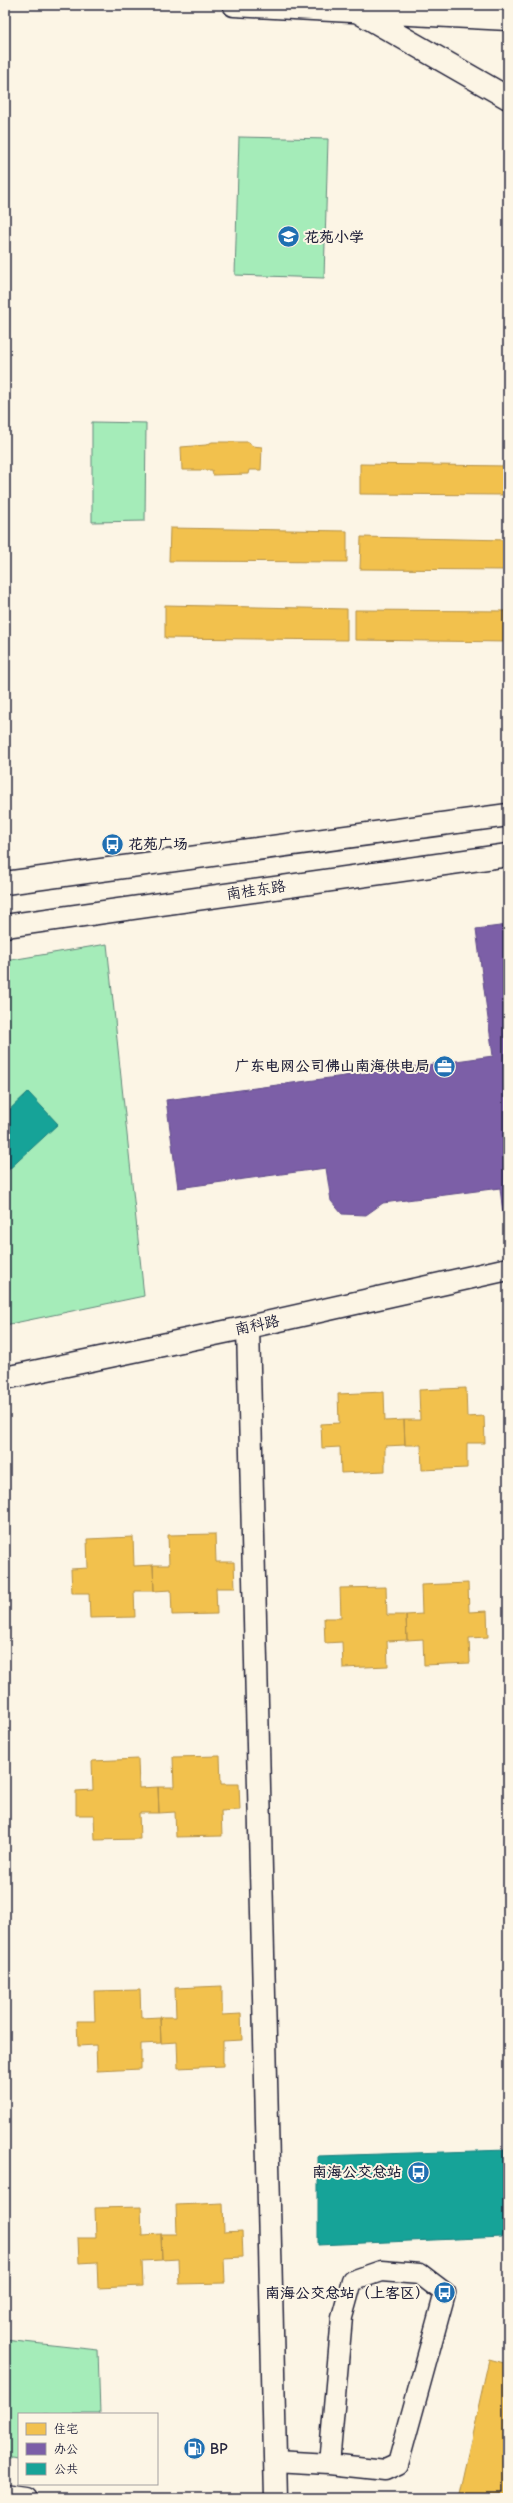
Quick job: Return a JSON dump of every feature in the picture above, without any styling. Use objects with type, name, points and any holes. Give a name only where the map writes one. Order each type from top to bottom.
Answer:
[{"type":"street","points":[[234,5],[508,19]]},
{"type":"street","points":[[355,10],[508,98]]},
{"type":"street","points":[[5,883],[508,815]]},
{"type":"street","name":"南桂东路","points":[[5,926],[508,855]]},
{"type":"street","name":"南科路","points":[[5,1378],[248,1328],[508,1269]]},
{"type":"street","points":[[248,1328],[276,2498]]},
{"type":"street","points":[[275,2461],[329,2464],[385,2470],[398,2464],[445,2293],[420,2274],[381,2271],[352,2281],[342,2317],[329,2464]]},
{"type":"street","points":[[5,2495],[25,2498]]},
{"type":"green space","points":[[239,137],[328,139],[324,278],[235,275]]},
{"type":"green space","points":[[92,422],[146,423],[145,521],[92,522]]},
{"type":"green space","points":[[107,944],[144,1296],[5,1325],[5,961]]},
{"type":"green space","points":[[5,2340],[98,2350],[100,2413],[18,2413],[18,2459],[5,2457]]},
{"type":"building: 住宅","points":[[212,442],[249,442],[252,446],[262,447],[261,470],[249,470],[248,474],[213,475],[212,470],[182,470],[181,447],[206,445]]},
{"type":"building: 住宅","points":[[360,464],[508,466],[508,495],[360,494]]},
{"type":"building: 住宅","points":[[170,528],[347,531],[347,562],[169,561]]},
{"type":"building: 住宅","points":[[361,537],[508,540],[508,570],[360,569]]},
{"type":"building: 住宅","points":[[165,605],[347,609],[347,640],[165,638]]},
{"type":"building: 住宅","points":[[355,610],[508,611],[508,642],[355,640]]},
{"type":"building: 住宅","points":[[466,1388],[467,1417],[484,1416],[485,1443],[467,1443],[467,1468],[422,1470],[421,1445],[405,1445],[404,1420],[420,1420],[419,1390]]},
{"type":"building: 住宅","points":[[384,1392],[385,1421],[404,1420],[405,1445],[385,1446],[385,1471],[341,1473],[340,1447],[322,1448],[321,1424],[339,1423],[338,1394]]},
{"type":"building: 住宅","points":[[215,1534],[216,1562],[234,1562],[235,1588],[216,1588],[217,1614],[172,1615],[171,1590],[154,1591],[153,1565],[169,1565],[168,1535]]},
{"type":"building: 住宅","points":[[133,1537],[134,1566],[153,1565],[154,1591],[134,1591],[135,1617],[90,1618],[89,1593],[72,1593],[71,1569],[88,1568],[87,1539]]},
{"type":"building: 住宅","points":[[468,1583],[469,1612],[487,1611],[488,1637],[469,1638],[470,1663],[424,1665],[423,1639],[407,1640],[406,1615],[422,1614],[421,1585]]},
{"type":"building: 住宅","points":[[386,1587],[387,1615],[406,1615],[407,1640],[387,1641],[388,1666],[343,1668],[342,1642],[325,1643],[324,1618],[341,1618],[340,1588]]},
{"type":"building: 住宅","points":[[220,1756],[221,1784],[239,1784],[240,1810],[221,1811],[222,1836],[176,1837],[175,1812],[159,1813],[158,1787],[174,1787],[173,1757]]},
{"type":"building: 住宅","points":[[138,1759],[139,1788],[158,1787],[159,1813],[139,1813],[140,1839],[95,1840],[94,1815],[76,1815],[76,1791],[93,1790],[92,1761]]},
{"type":"building: 住宅","points":[[222,1986],[222,2015],[241,2014],[242,2040],[223,2041],[223,2066],[178,2068],[177,2042],[161,2043],[160,2017],[176,2017],[175,1988]]},
{"type":"building: 住宅","points":[[140,1990],[141,2018],[160,2017],[161,2043],[141,2044],[141,2069],[97,2071],[96,2045],[78,2046],[77,2021],[95,2021],[94,1991]]},
{"type":"building: 住宅","points":[[223,2203],[224,2232],[242,2231],[243,2257],[224,2258],[225,2283],[179,2284],[178,2259],[162,2260],[161,2234],[177,2234],[176,2205]]},
{"type":"building: 住宅","points":[[141,2207],[142,2235],[161,2234],[162,2260],[142,2261],[143,2286],[98,2288],[97,2262],[79,2263],[78,2238],[96,2238],[95,2208]]},
{"type":"building: 住宅","points":[[489,2359],[508,2364],[508,2498],[458,2498]]},
{"type":"building: 办公","points":[[508,925],[508,1221],[504,1222],[500,1188],[383,1203],[366,1215],[342,1214],[331,1201],[326,1168],[178,1188],[166,1100],[493,1056],[476,929]]},
{"type":"building: 公共","points":[[28,1092],[58,1124],[5,1173],[5,1114]]},
{"type":"building: 公共","points":[[508,2150],[508,2226],[502,2237],[318,2245],[318,2156]]},
{"type":"place","name":"花苑小学","points":[[288,237]]},
{"type":"place","name":"花苑广场","points":[[113,844]]},
{"type":"place","name":"广东电网公司佛山南海供电局","points":[[445,1066]]},
{"type":"place","name":"南海公交总站","points":[[418,2172]]},
{"type":"place","name":"南海公交总站（上客区）","points":[[445,2293]]},
{"type":"place","name":"BP","points":[[194,2449]]}]
